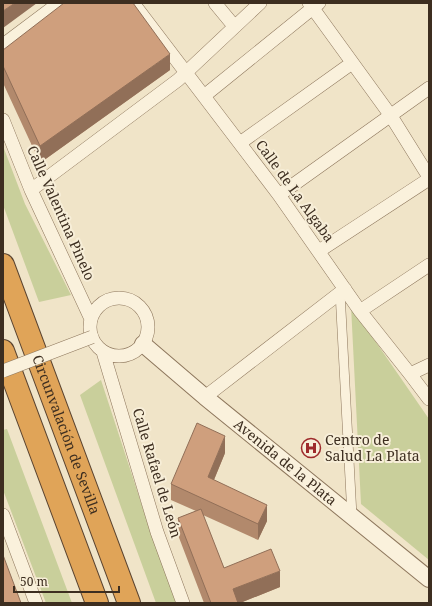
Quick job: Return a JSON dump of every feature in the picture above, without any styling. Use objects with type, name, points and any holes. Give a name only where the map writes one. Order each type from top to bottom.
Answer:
[{"type":"highway","name":"Circunvalación de Sevilla","points":[[3,265],[130,603]]},
{"type":"highway","name":"Circunvalación de Sevilla","points":[[3,351],[97,603]]},
{"type":"street","points":[[3,46],[59,3]]},
{"type":"street","name":"Calle de La Algaba","points":[[133,3],[186,71],[279,196],[319,251],[343,290],[429,399]]},
{"type":"street","points":[[215,3],[234,26]]},
{"type":"street","points":[[31,190],[178,80],[260,3]]},
{"type":"street","points":[[204,96],[314,5],[352,63],[391,116],[429,178],[319,251]]},
{"type":"street","points":[[240,143],[352,63]]},
{"type":"street","points":[[279,196],[429,88]]},
{"type":"street","name":"Calle Valentina Pinelo","points":[[3,120],[31,190],[91,319]]},
{"type":"street","points":[[360,311],[429,265]]},
{"type":"street","points":[[204,397],[343,290]]},
{"type":"street","points":[[343,290],[352,516]]},
{"type":"street","points":[[110,299],[128,299],[143,309],[149,327],[143,344],[136,351],[126,355],[116,356],[103,352],[95,343],[90,328],[91,319],[95,310],[101,304],[110,299]]},
{"type":"street","points":[[3,371],[92,337]]},
{"type":"street","name":"Avenida de la Plata","points":[[143,344],[204,397],[429,578]]},
{"type":"street","name":"Calle Rafael de León","points":[[103,352],[157,532],[184,603]]},
{"type":"street","points":[[410,374],[429,365]]},
{"type":"street","points":[[3,515],[36,603]]},
{"type":"green space","points":[[3,146],[25,204],[71,295],[39,302],[3,205]]},
{"type":"green space","points":[[351,306],[429,419],[429,560],[361,504]]},
{"type":"green space","points":[[101,380],[150,530],[177,603],[156,603],[80,395]]},
{"type":"green space","points":[[7,429],[72,603],[46,603],[3,490],[3,430]]},
{"type":"building","points":[[3,3],[15,3],[3,11]]},
{"type":"building","points":[[64,3],[133,3],[170,54],[40,146],[3,66],[3,50]]},
{"type":"building","points":[[197,423],[225,436],[208,477],[267,505],[258,524],[171,484]]},
{"type":"building","points":[[201,509],[224,568],[271,549],[280,571],[233,589],[238,603],[211,603],[178,518]]},
{"type":"building","points":[[3,555],[21,603],[3,603]]},
{"type":"place","name":"Centro de Salud La Plata","points":[[311,448]]}]
